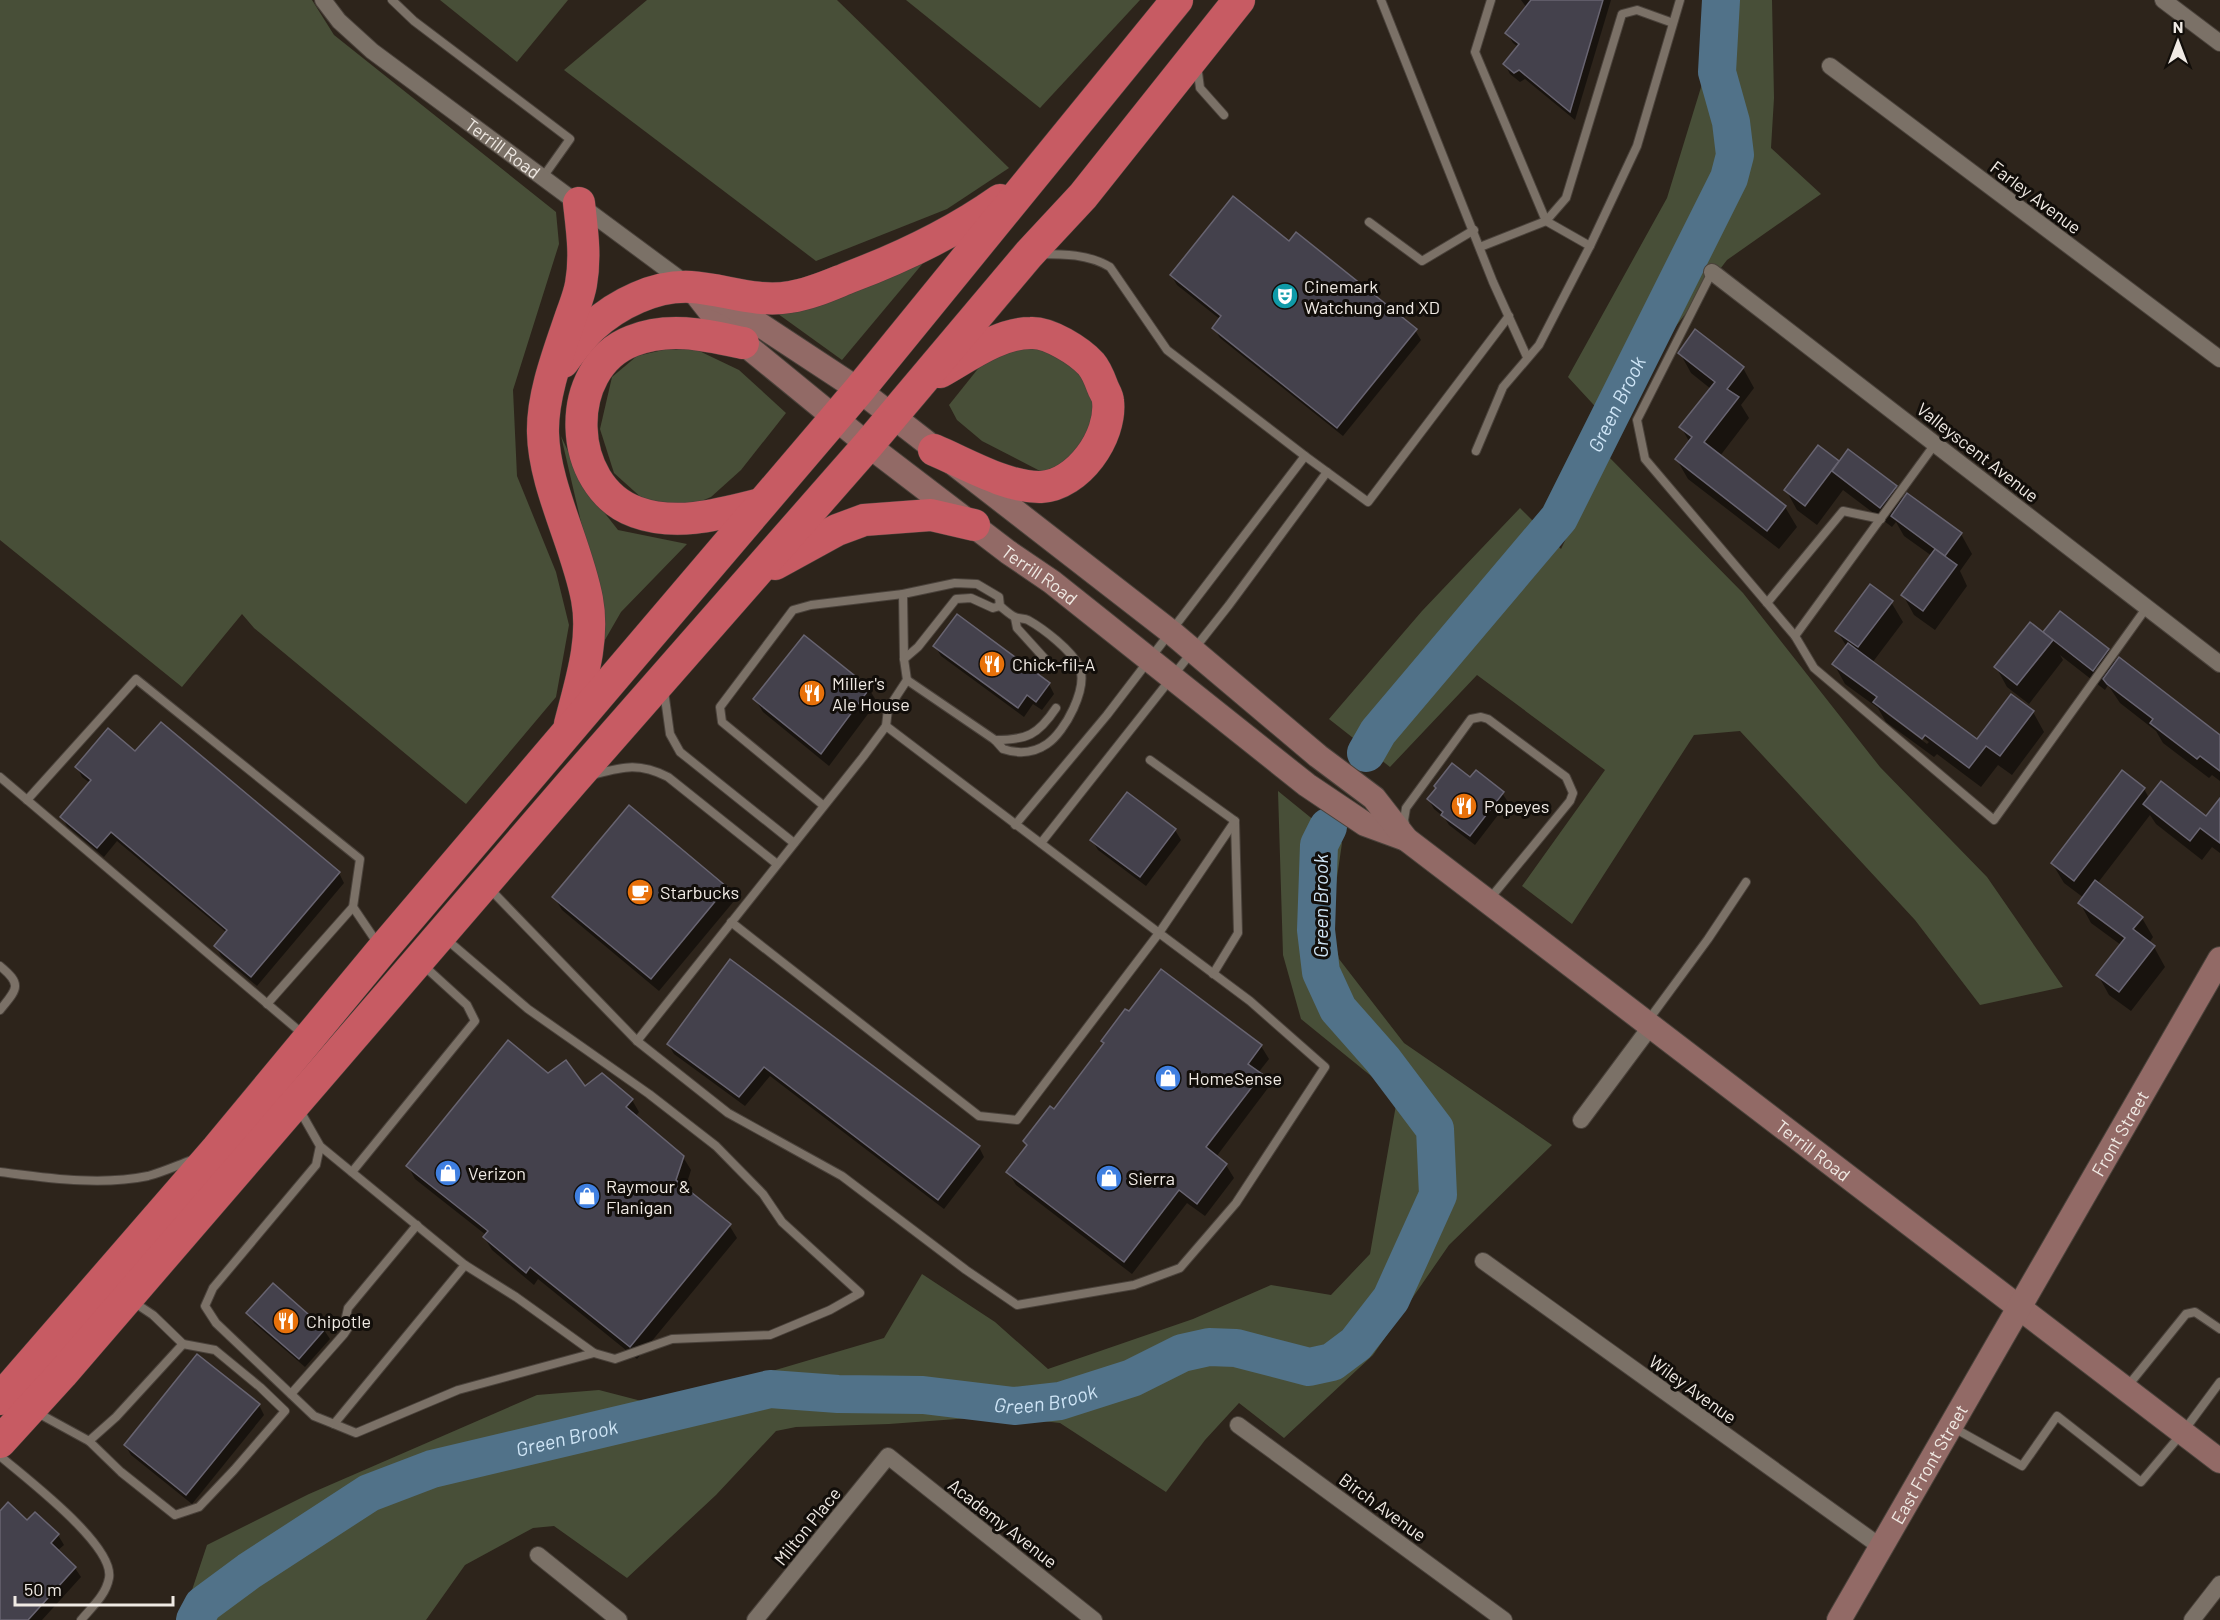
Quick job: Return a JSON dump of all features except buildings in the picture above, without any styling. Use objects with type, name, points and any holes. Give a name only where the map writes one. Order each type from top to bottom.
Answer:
[{"type":"highway","points":[[0,1399],[217,1149],[382,950],[859,390],[1178,0]]},
{"type":"highway","points":[[0,1442],[128,1298],[574,780],[923,382],[1029,255],[1083,196],[1239,0]]},
{"type":"highway","points":[[550,377],[592,327],[613,311],[646,295],[672,288],[691,287],[753,298],[786,298],[807,294],[864,272],[966,224],[1031,178]]},
{"type":"highway","points":[[568,733],[590,633],[588,601],[545,460],[543,431],[550,377],[581,287],[584,248],[579,203]]},
{"type":"highway","points":[[743,343],[691,332],[671,332],[650,335],[617,348],[602,361],[592,377],[585,398],[582,441],[587,462],[600,484],[619,503],[635,512],[658,518],[689,518],[711,516],[761,504]]},
{"type":"highway","points":[[923,382],[1007,338],[1033,332],[1067,345],[1081,355],[1092,365],[1108,400],[1106,418],[1097,448],[1075,472],[1049,486],[1013,484],[934,450]]},
{"type":"highway","points":[[755,575],[837,530],[864,520],[931,515],[974,525]]},
{"type":"street","name":"Terrill Road","points":[[323,0],[339,21],[372,51],[691,287],[730,305],[894,415],[934,450],[1172,632],[1318,756],[1374,798],[1406,839],[2220,1461]]},
{"type":"street","points":[[2163,0],[2220,43]]},
{"type":"street","name":"Farley Avenue","points":[[1830,66],[2220,359]]},
{"type":"street","name":"Valleyscent Avenue","points":[[1712,272],[2220,664]]},
{"type":"street","name":"Terrill Road","points":[[691,287],[720,324],[868,445],[1008,552],[1052,582],[1307,785],[1365,824],[1406,839]]},
{"type":"street","name":"Front Street","points":[[2019,1307],[2220,959]]},
{"type":"street","points":[[1581,1120],[1649,1024]]},
{"type":"street","name":"Wiley Avenue","points":[[1483,1261],[1881,1548]]},
{"type":"street","name":"East Front Street","points":[[1839,1620],[2019,1307]]},
{"type":"street","name":"Birch Avenue","points":[[1238,1425],[1504,1620]]},
{"type":"street","name":"Milton Place","points":[[755,1620],[888,1456]]},
{"type":"street","name":"Academy Avenue","points":[[888,1456],[1094,1620]]},
{"type":"street","points":[[538,1555],[619,1620]]},
{"type":"street","points":[[2192,1620],[2220,1584]]},
{"type":"lane","points":[[392,0],[414,21],[570,139],[543,177]]},
{"type":"lane","points":[[1381,0],[1473,230],[1527,357]]},
{"type":"lane","points":[[1491,0],[1475,52],[1546,221],[1590,246]]},
{"type":"lane","points":[[1476,451],[1503,387],[1539,345],[1590,246],[1636,146],[1680,0]]},
{"type":"lane","points":[[1480,247],[1546,221],[1566,198],[1622,14],[1637,10],[1673,23]]},
{"type":"lane","points":[[1196,54],[1200,88],[1224,115]]},
{"type":"lane","points":[[1369,222],[1422,261],[1473,230]]},
{"type":"lane","points":[[1029,255],[1085,257],[1110,267],[1167,350],[1368,502],[1509,316]]},
{"type":"lane","points":[[1712,272],[1637,420],[1645,459],[1795,636],[1814,669],[1994,820],[2147,607]]},
{"type":"lane","points":[[1795,636],[1935,444]]},
{"type":"lane","points":[[1015,825],[1107,715],[1305,456]]},
{"type":"lane","points":[[1041,843],[1194,651],[1327,472]]},
{"type":"lane","points":[[1767,603],[1843,511],[1881,519]]},
{"type":"lane","points":[[824,806],[722,722],[720,707],[793,610],[811,605],[923,591],[955,583],[977,584],[999,597],[1000,606],[1015,618],[1026,619],[1073,657],[1080,670],[1079,695],[1071,715],[1048,744],[1022,753],[1003,750],[995,740],[907,680]]},
{"type":"lane","points":[[637,1041],[886,726],[888,709],[907,680],[904,659],[903,594]]},
{"type":"lane","points":[[904,659],[918,646],[956,599],[971,598],[993,608],[1000,606]]},
{"type":"lane","points":[[1015,618],[1017,628],[1046,660]]},
{"type":"lane","points":[[663,678],[670,734],[680,752],[794,843]]},
{"type":"lane","points":[[27,800],[136,679],[360,859],[353,907],[267,1004]]},
{"type":"lane","points":[[995,740],[1016,740],[1028,737],[1041,728],[1056,708]]},
{"type":"lane","points":[[1406,839],[1404,820],[1406,808],[1471,719],[1481,717],[1488,719],[1566,777],[1573,793],[1570,801],[1488,901]]},
{"type":"lane","points":[[485,883],[637,1041],[728,1113],[842,1176],[966,1270],[1017,1305],[1134,1285],[1180,1268],[1236,1203],[1325,1068],[1250,1001],[886,726]]},
{"type":"lane","points":[[1150,760],[1235,821]]},
{"type":"lane","points":[[574,780],[624,766],[639,766],[654,770],[668,777],[777,864]]},
{"type":"lane","points":[[0,777],[309,1040]]},
{"type":"lane","points":[[731,922],[979,1116],[1017,1119],[1160,933],[1235,821]]},
{"type":"lane","points":[[1213,974],[1238,933],[1235,821]]},
{"type":"lane","points":[[1649,1024],[1746,882]]},
{"type":"lane","points":[[353,907],[382,950]]},
{"type":"lane","points":[[296,1104],[320,1146],[465,1265],[516,1297],[594,1353],[615,1359],[672,1339],[770,1335],[830,1310],[860,1293],[782,1222],[763,1194],[716,1146],[649,1094],[528,1008],[441,935]]},
{"type":"lane","points":[[352,1172],[475,1021],[467,1005],[419,961]]},
{"type":"lane","points":[[0,966],[13,977],[16,984],[15,992],[0,1010]]},
{"type":"lane","points":[[320,1146],[316,1165],[213,1288],[206,1306],[216,1323],[314,1416],[356,1433],[458,1390],[594,1353]]},
{"type":"lane","points":[[0,1172],[81,1180],[128,1179],[167,1170],[217,1149]]},
{"type":"lane","points":[[291,1394],[344,1334],[348,1328],[346,1317],[348,1308],[417,1225]]},
{"type":"lane","points":[[334,1424],[465,1265]]},
{"type":"lane","points":[[30,1409],[89,1441],[121,1472],[175,1515],[198,1507],[206,1500],[285,1411],[215,1350],[183,1344],[153,1315],[128,1298]]},
{"type":"lane","points":[[2126,1389],[2186,1314],[2195,1312],[2220,1329]]},
{"type":"lane","points":[[89,1441],[116,1417],[183,1344]]},
{"type":"lane","points":[[1951,1426],[2022,1466],[2057,1416],[2141,1482],[2183,1432],[2220,1382]]},
{"type":"lane","points":[[0,1456],[71,1517],[95,1543],[110,1568],[107,1587],[81,1620]]},
{"type":"green space","points":[[0,0],[312,0],[334,35],[556,212],[559,244],[513,390],[517,476],[556,572],[569,625],[556,697],[466,804],[254,628],[242,614],[182,687],[0,540]]},
{"type":"green space","points":[[440,0],[568,0],[517,62]]},
{"type":"green space","points":[[647,0],[837,0],[1009,168],[947,209],[816,261],[564,70]]},
{"type":"green space","points":[[906,0],[1140,0],[1040,108]]},
{"type":"green space","points":[[1710,0],[1772,0],[1774,98],[1771,148],[1821,194],[1727,260],[1666,339],[1616,429],[1568,377],[1667,198],[1702,84],[1705,19]]},
{"type":"green space","points":[[929,256],[842,360],[774,311]]},
{"type":"green space","points":[[1015,345],[1046,346],[1070,357],[1095,400],[1090,435],[1071,460],[1042,472],[982,441],[957,420],[949,405],[989,355]]},
{"type":"green space","points":[[695,349],[739,370],[786,413],[741,470],[711,497],[682,509],[644,500],[614,473],[600,429],[612,377],[637,356],[663,350]]},
{"type":"green space","points":[[561,436],[585,488],[618,530],[687,544],[621,612],[602,645],[599,580],[581,522]]},
{"type":"green space","points":[[1607,455],[1743,593],[1880,767],[1987,877],[2063,987],[1980,1005],[1915,920],[1740,731],[1694,735],[1572,924],[1522,886],[1605,770],[1477,675],[1390,767],[1329,719],[1422,611],[1520,508],[1561,549]]},
{"type":"green space","points":[[1278,791],[1342,843],[1332,928],[1339,959],[1404,1043],[1552,1145],[1449,1245],[1373,1355],[1284,1438],[1239,1403],[1205,1440],[1166,1492],[1060,1423],[998,1416],[889,1424],[796,1427],[776,1431],[716,1495],[627,1578],[554,1526],[533,1528],[465,1565],[426,1620],[176,1620],[186,1608],[207,1545],[309,1494],[537,1395],[599,1390],[657,1405],[884,1338],[922,1274],[995,1322],[1048,1369],[1193,1319],[1271,1285],[1331,1295],[1370,1254],[1396,1105],[1376,1080],[1301,1019],[1283,955]]},
{"type":"waterway","name":"Green Brook","points":[[1366,753],[1378,732],[1559,518],[1729,178],[1735,155],[1731,122],[1717,72],[1721,0]]},
{"type":"waterway","name":"Green Brook","points":[[195,1620],[203,1605],[249,1571],[369,1493],[432,1469],[770,1389],[838,1394],[923,1395],[1014,1406],[1060,1401],[1132,1378],[1182,1353],[1209,1347],[1236,1348],[1309,1367],[1332,1362],[1356,1344],[1391,1299],[1438,1195],[1435,1129],[1383,1060],[1338,1009],[1321,972],[1316,930],[1319,845],[1328,827]]},
{"type":"place","name":"Cinemark Watchung and XD","points":[[1285,296]]},
{"type":"place","name":"Chick-fil-A","points":[[992,664]]},
{"type":"place","name":"Miller's Ale House","points":[[812,693]]},
{"type":"place","name":"Popeyes","points":[[1464,806]]},
{"type":"place","name":"Starbucks","points":[[640,892]]},
{"type":"place","name":"HomeSense","points":[[1168,1078]]},
{"type":"place","name":"Verizon","points":[[448,1173]]},
{"type":"place","name":"Sierra","points":[[1109,1178]]},
{"type":"place","name":"Raymour & Flanigan","points":[[587,1196]]},
{"type":"place","name":"Chipotle","points":[[286,1321]]}]
